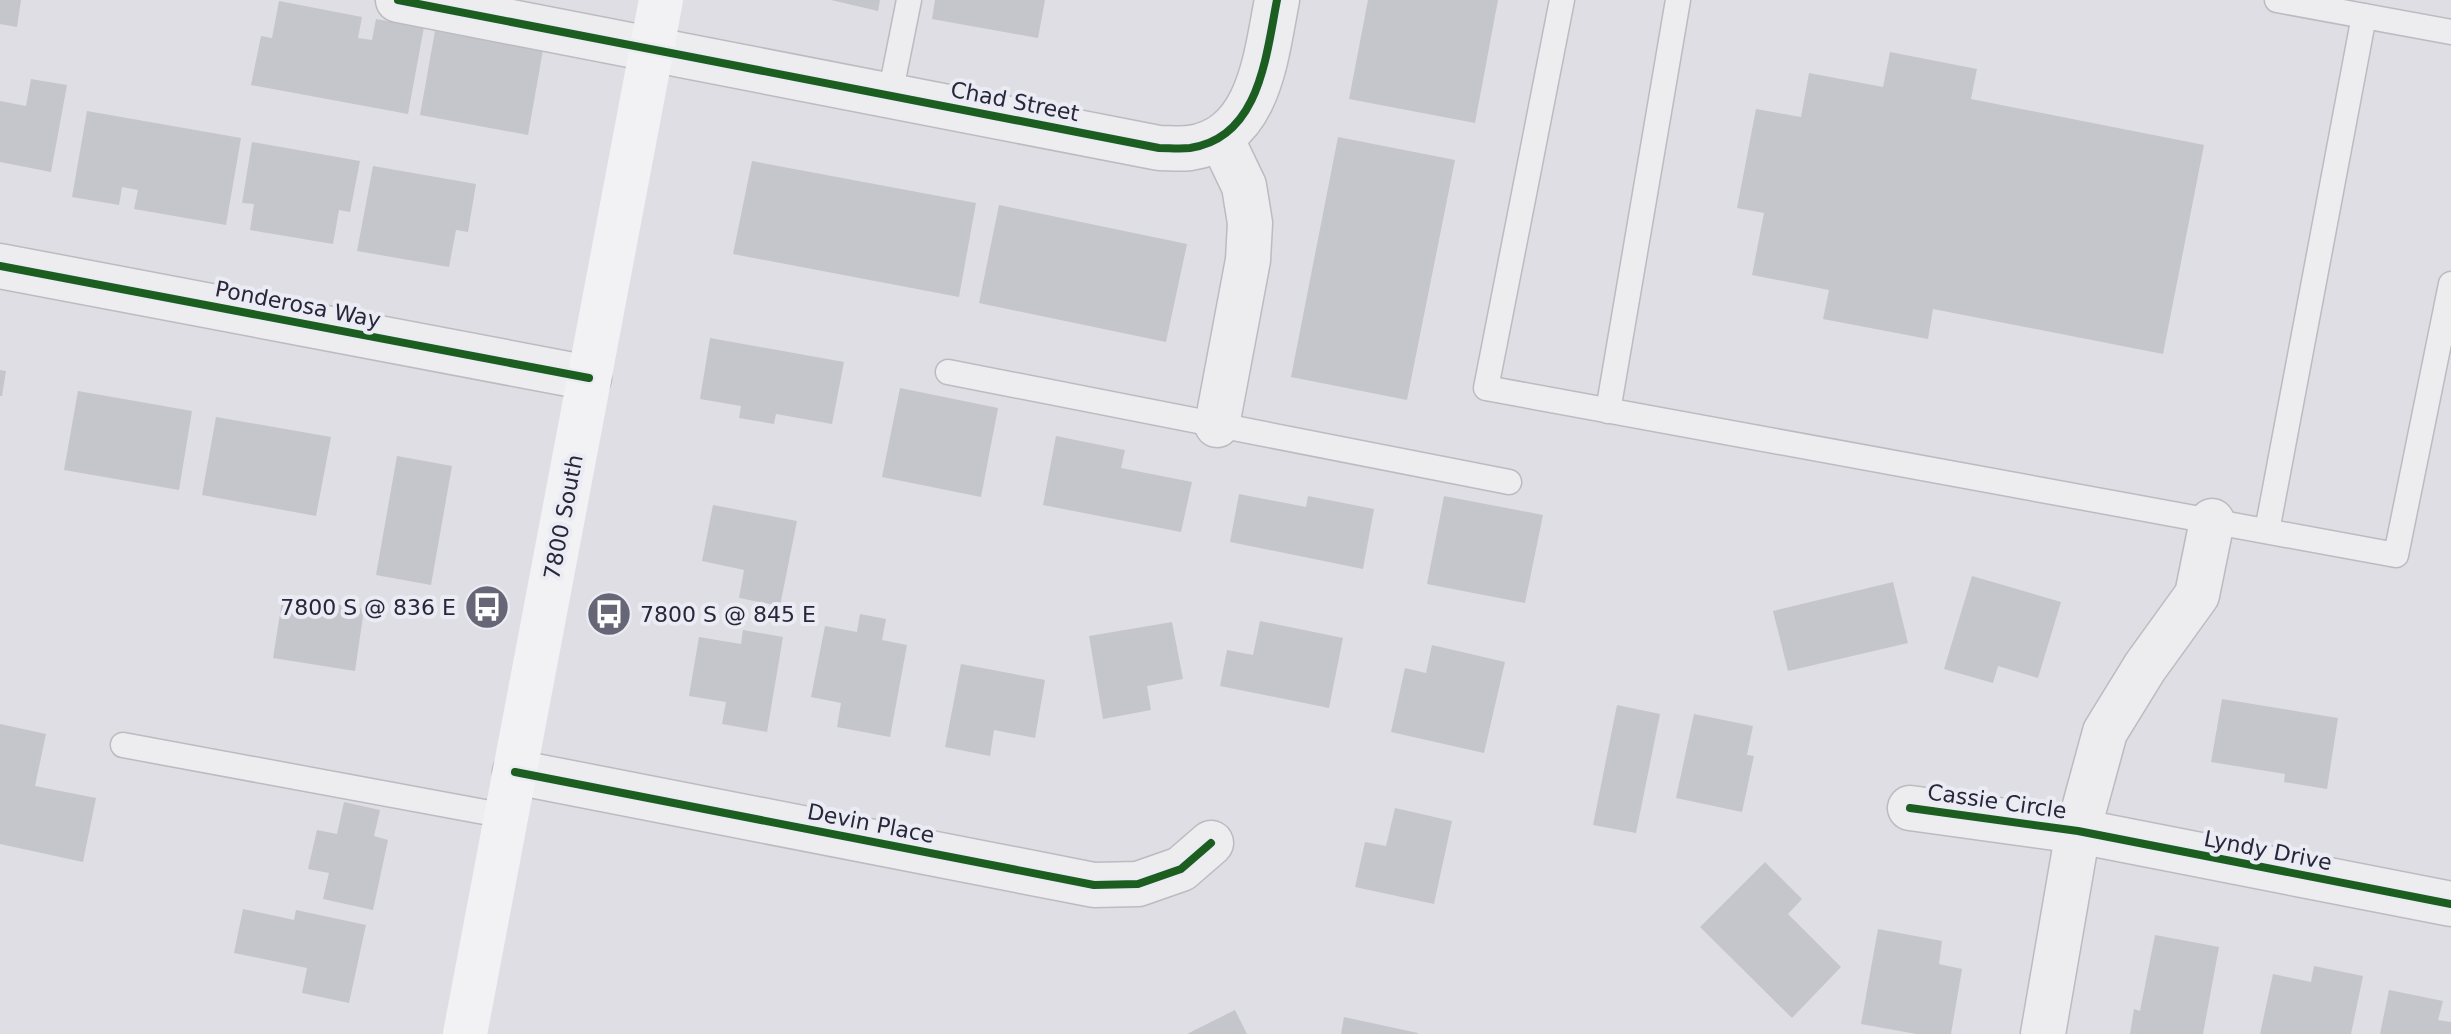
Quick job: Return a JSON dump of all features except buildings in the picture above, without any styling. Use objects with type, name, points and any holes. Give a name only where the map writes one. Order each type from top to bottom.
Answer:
[{"type":"main road","name":"7800 South","points":[[465,1034],[661,0]]},
{"type":"street","name":"Chad Street","points":[[398,0],[1159,148],[1191,148],[1221,138]]},
{"type":"street","points":[[1217,425],[1248,260],[1250,223],[1244,186],[1221,138],[1246,112],[1261,82],[1277,0]]},
{"type":"street","name":"Ponderosa Way","points":[[0,266],[589,378]]},
{"type":"street","points":[[2043,1034],[2078,831],[2105,732],[2145,667],[2197,595],[2212,521]]},
{"type":"street","name":"Devin Place","points":[[515,772],[1094,885],[1138,884],[1181,869],[1211,843]]},
{"type":"street","name":"Cassie Circle","points":[[1910,808],[2078,831]]},
{"type":"street","name":"Lyndy Drive","points":[[2078,831],[2451,904]]},
{"type":"lane","points":[[890,95],[909,0]]},
{"type":"lane","points":[[1562,0],[1486,388],[2396,555],[2451,284]]},
{"type":"lane","points":[[1608,411],[1678,0]]},
{"type":"lane","points":[[2277,0],[2451,32]]},
{"type":"lane","points":[[2267,531],[2364,16]]},
{"type":"lane","points":[[948,372],[1509,482]]},
{"type":"lane","points":[[123,745],[506,816]]},
{"type":"cycle path","points":[[398,0],[1159,148],[1190,148],[1213,141],[1232,128],[1256,91],[1277,0]]},
{"type":"cycle path","points":[[0,266],[589,378]]},
{"type":"cycle path","points":[[515,772],[1094,885],[1138,884],[1181,869],[1211,843]]},
{"type":"cycle path","points":[[1910,808],[2078,831],[2451,904]]},
{"type":"place","name":"7800 S @ 836 E","points":[[487,607]]},
{"type":"place","name":"7800 S @ 845 E","points":[[609,614]]}]
